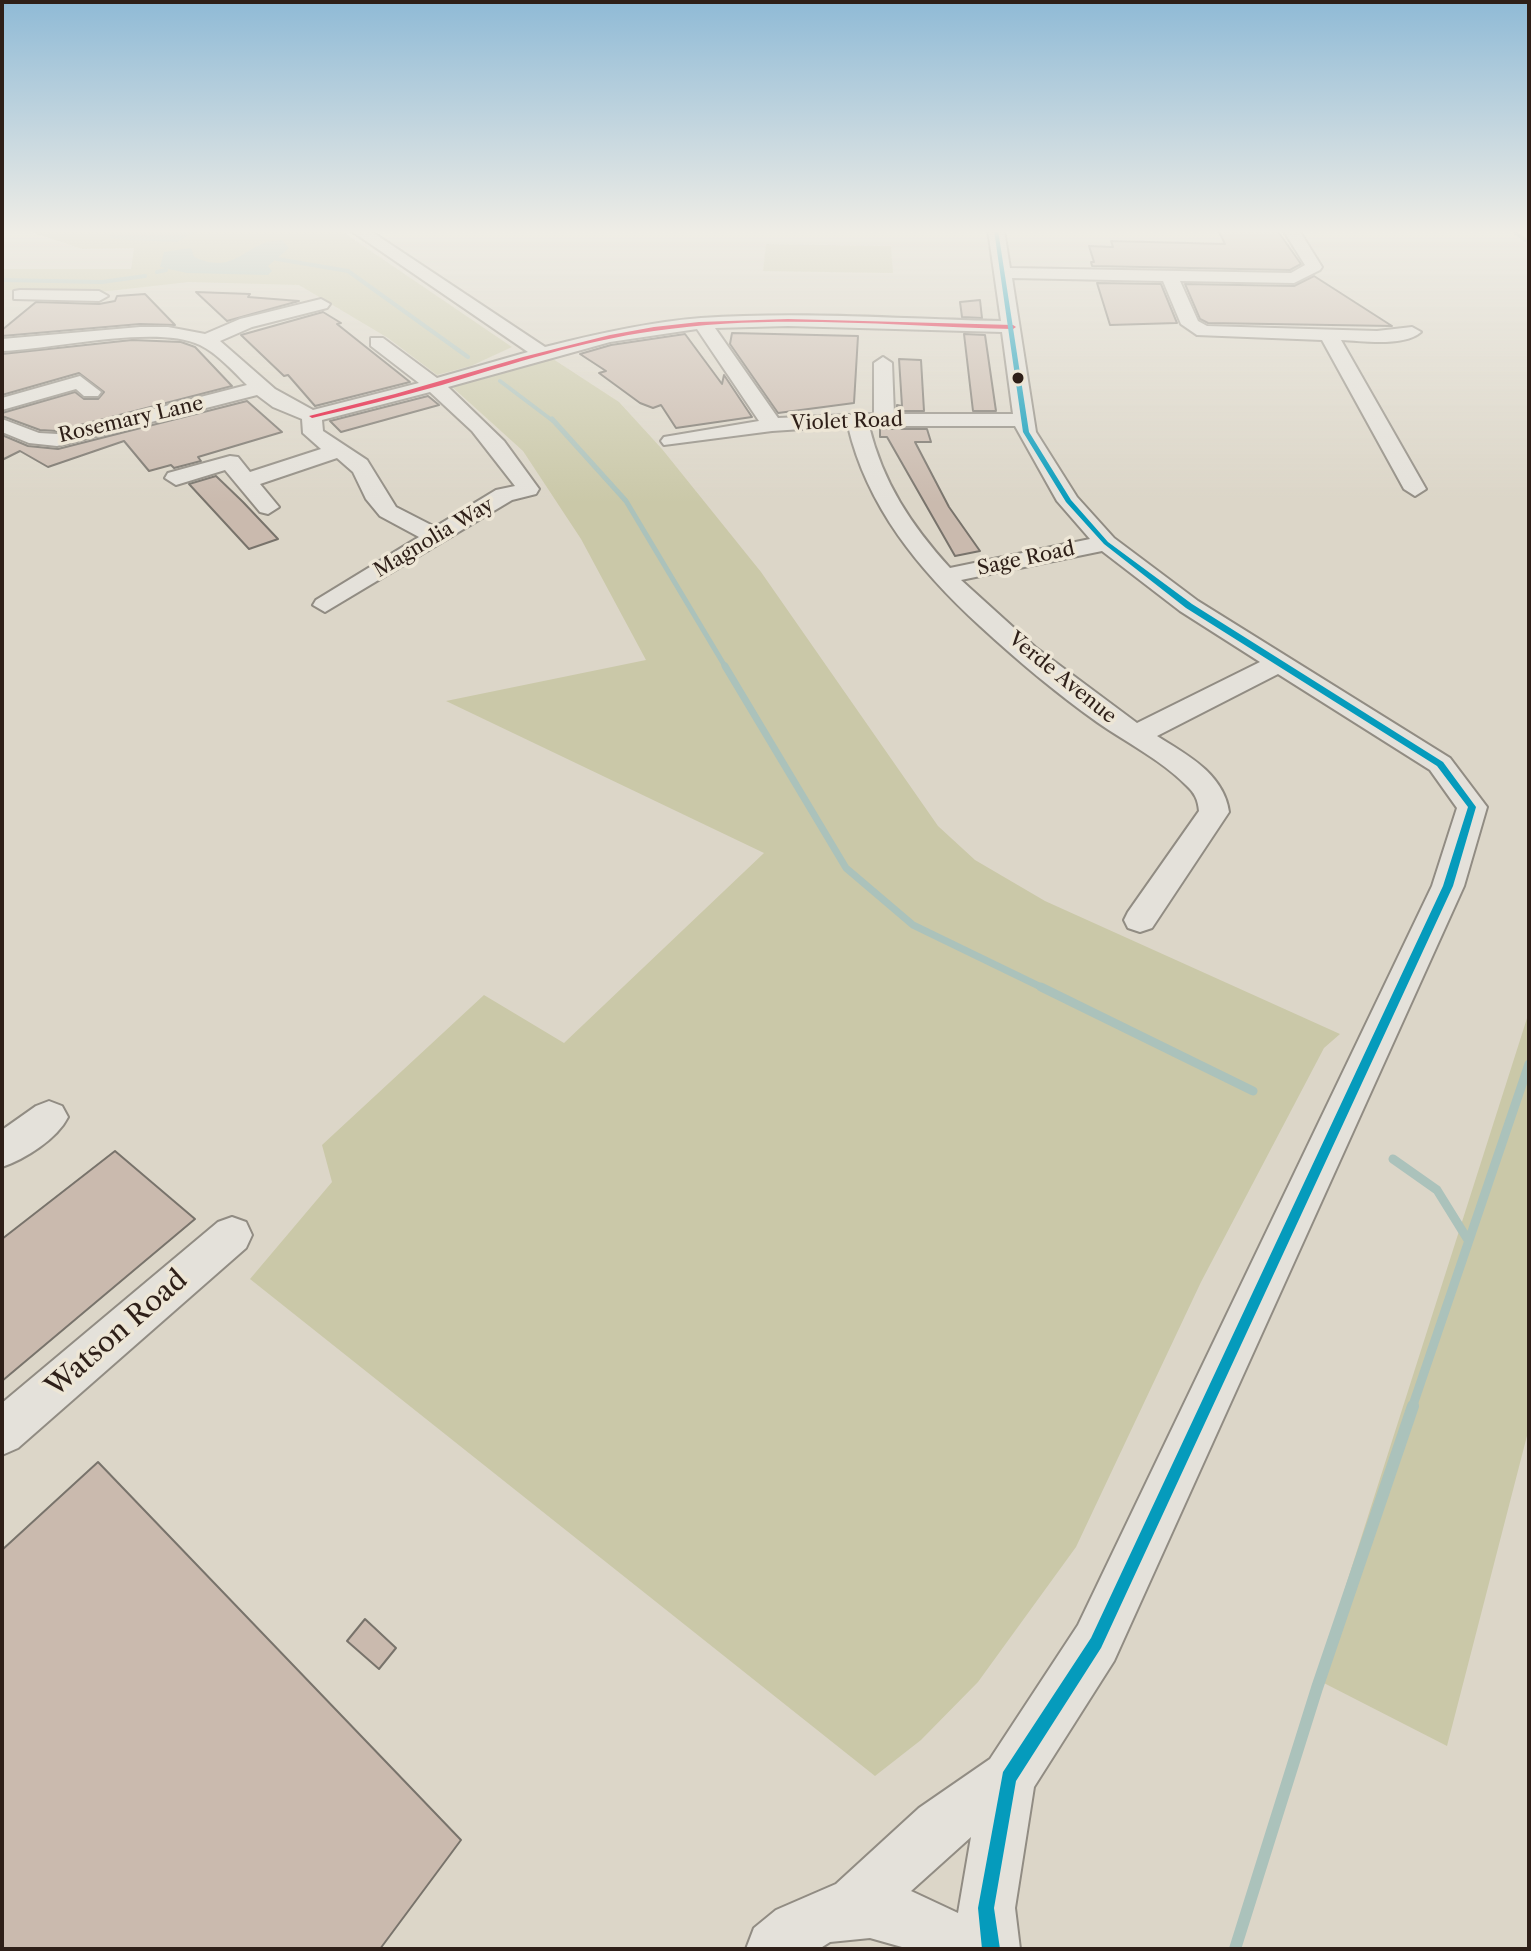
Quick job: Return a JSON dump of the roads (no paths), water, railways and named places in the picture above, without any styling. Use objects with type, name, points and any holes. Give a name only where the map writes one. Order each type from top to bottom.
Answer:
[{"type":"street","points":[[4,345],[35,321]]},
{"type":"street","points":[[4,345],[42,345],[134,334],[207,340],[257,321]]},
{"type":"street","points":[[494,321],[543,354]]},
{"type":"street","points":[[207,340],[288,410],[312,416],[356,408],[603,338],[702,323],[767,321]]},
{"type":"street","points":[[834,321],[1013,327]]},
{"type":"street","points":[[851,1909],[938,1827],[1009,1778],[1096,1643],[1448,886],[1472,807],[1440,764],[1189,606],[1106,543],[1068,501],[1026,432],[1012,321]]},
{"type":"street","points":[[1189,321],[1203,331],[1328,334],[1412,332]]},
{"type":"street","points":[[702,323],[772,425]]},
{"type":"street","points":[[1328,334],[1415,489]]},
{"type":"street","points":[[377,342],[435,384]]},
{"type":"street","name":"Verde Avenue","points":[[883,363],[870,420],[860,443],[870,472],[909,533],[976,609],[1134,736],[1207,789],[1214,812],[1140,920]]},
{"type":"street","name":"Rosemary Lane","points":[[2,404],[80,382],[91,392]]},
{"type":"street","name":"Magnolia Way","points":[[325,605],[504,495],[528,489],[487,435],[435,384]]},
{"type":"street","name":"Rosemary Lane","points":[[2,425],[36,439],[57,440],[260,388]]},
{"type":"street","points":[[312,416],[313,433],[356,462],[367,475],[378,501],[392,514],[435,536]]},
{"type":"street","name":"Violet Road","points":[[671,441],[772,425],[870,420],[1024,420]]},
{"type":"street","points":[[246,481],[337,451]]},
{"type":"street","points":[[176,478],[230,462],[268,507]]},
{"type":"street","name":"Sage Road","points":[[947,576],[1106,543]]},
{"type":"street","points":[[1134,736],[1279,663]]},
{"type":"street","points":[[2,1151],[49,1117]]},
{"type":"street","name":"Watson Road","points":[[2,1432],[232,1235]]},
{"type":"street","points":[[991,1949],[986,1908],[1009,1778]]},
{"type":"street","points":[[775,1949],[809,1922],[851,1909],[890,1910],[928,1925],[961,1949]]},
{"type":"waterway","points":[[418,321],[468,357]]},
{"type":"waterway","points":[[500,381],[553,421]]},
{"type":"waterway","points":[[552,419],[626,501],[726,668]]},
{"type":"waterway","points":[[725,666],[846,868],[913,925],[1045,989]]},
{"type":"waterway","points":[[1041,987],[1253,1091]]},
{"type":"waterway","points":[[1412,1408],[1529,1064]]},
{"type":"waterway","points":[[1393,1159],[1437,1190],[1468,1240]]},
{"type":"waterway","points":[[1235,1949],[1317,1688],[1413,1406]]}]
